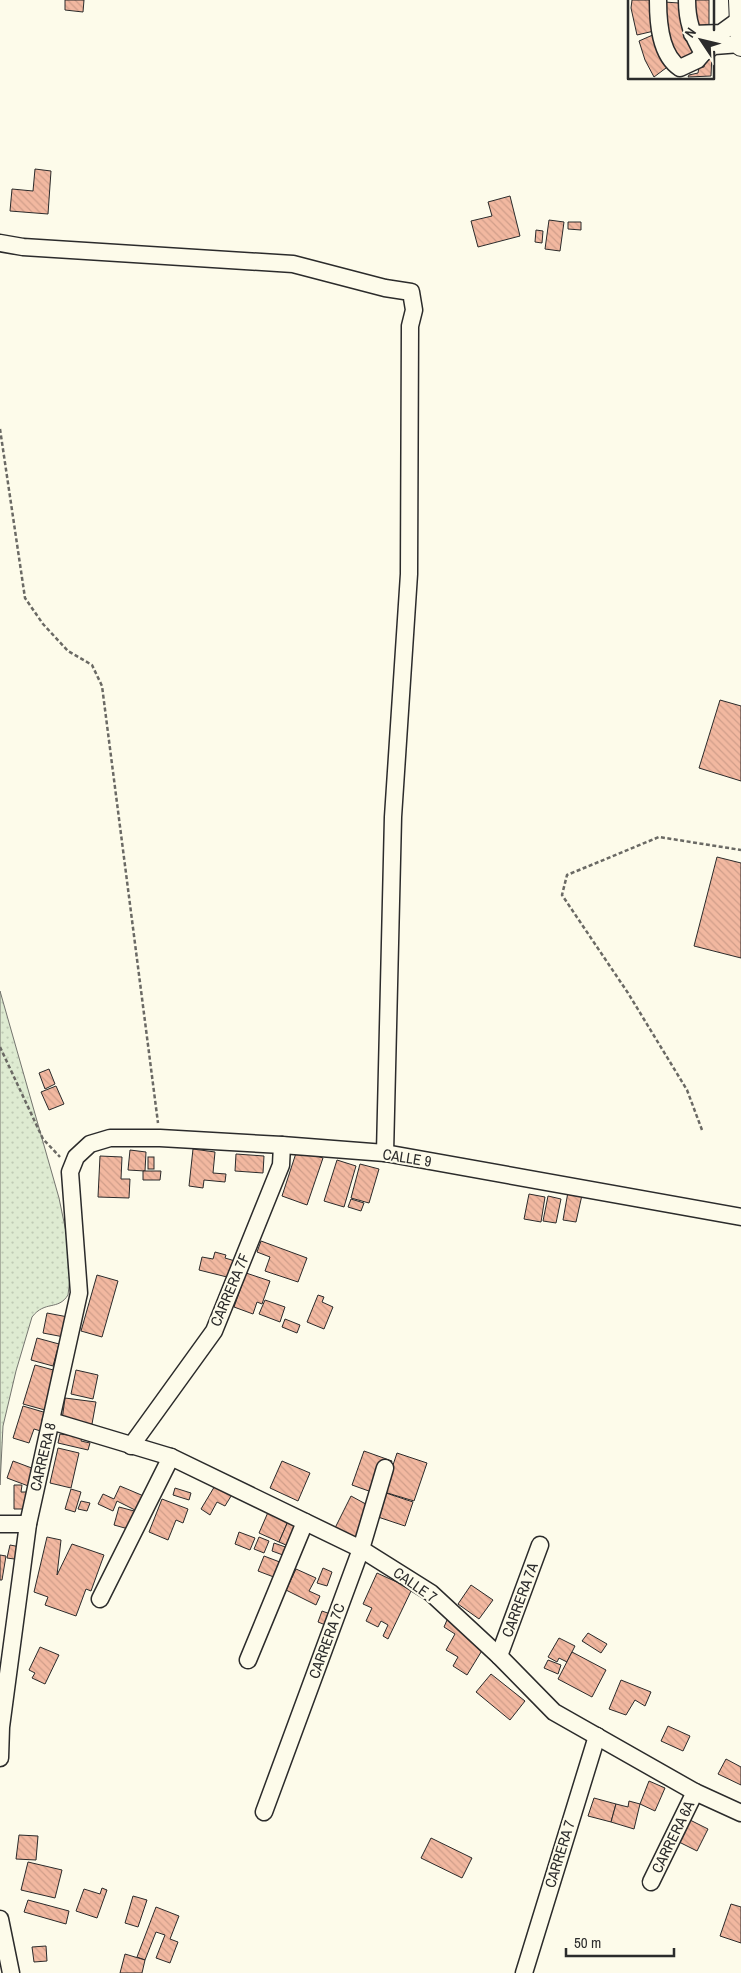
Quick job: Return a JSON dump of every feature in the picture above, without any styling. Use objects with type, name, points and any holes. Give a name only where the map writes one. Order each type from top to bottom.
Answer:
[{"type":"main road","points":[[739,0],[741,45]]},
{"type":"street","points":[[658,0],[658,19],[663,44],[672,63],[680,68],[697,60],[703,53],[714,46],[741,45]]},
{"type":"street","points":[[686,0],[687,17],[692,34],[703,53]]},
{"type":"street","points":[[692,34],[721,34],[739,20]]},
{"type":"street","points":[[0,243],[23,247],[293,264],[385,288],[411,292],[414,310],[410,326],[409,574],[393,817],[385,1153]]},
{"type":"street","name":"CALLE 9","points":[[73,1164],[90,1144],[110,1138],[160,1138],[385,1153],[739,1212]]},
{"type":"street","name":"CARRERA 7F","points":[[132,1446],[214,1330],[282,1165],[282,1146]]},
{"type":"street","name":"CARRERA 8","points":[[0,1758],[1,1727],[28,1524],[79,1293],[73,1164]]},
{"type":"street","name":"CALLE 7","points":[[52,1421],[171,1457],[361,1549],[431,1593],[499,1656],[554,1712],[695,1792],[741,1813]]},
{"type":"street","points":[[100,1599],[171,1457]]},
{"type":"street","name":"CARRERA 7C","points":[[264,1812],[361,1549],[385,1468]]},
{"type":"street","points":[[248,1660],[306,1522]]},
{"type":"street","points":[[0,1524],[28,1524]]},
{"type":"street","name":"CARRERA 7A","points":[[499,1656],[540,1545]]},
{"type":"street","name":"CARRERA 7","points":[[524,1973],[597,1736]]},
{"type":"street","name":"CARRERA 6A","points":[[651,1882],[695,1792]]},
{"type":"street","points":[[0,1919],[11,1973]]},
{"type":"path","points":[[0,429],[25,598],[43,624],[68,651],[92,665],[102,686],[160,1138]]},
{"type":"path","points":[[702,1130],[687,1090],[628,993],[562,895],[567,875],[659,837],[741,850]]},
{"type":"path","points":[[0,1047],[43,1139],[62,1159],[73,1164]]},
{"type":"green space","points":[[0,991],[59,1198],[72,1261],[68,1295],[60,1303],[42,1309],[32,1317],[16,1371],[3,1426],[0,1485]]},
{"type":"building","points":[[65,0],[84,0],[83,12],[65,10]]},
{"type":"building","points":[[632,0],[650,0],[654,31],[637,35],[631,8]]},
{"type":"building","points":[[693,0],[709,0],[709,28],[693,28]]},
{"type":"building","points":[[664,2],[679,3],[681,23],[694,52],[680,62],[662,22]]},
{"type":"building","points":[[655,34],[670,65],[654,77],[645,60],[639,41]]},
{"type":"building","points":[[712,53],[711,76],[688,77],[698,73],[699,67],[704,67],[705,60]]},
{"type":"building","points":[[35,169],[51,171],[48,214],[10,211],[12,189],[33,191]]},
{"type":"building","points":[[510,196],[520,236],[478,247],[471,221],[492,216],[488,202]]},
{"type":"building","points":[[549,220],[564,222],[560,251],[545,249]]},
{"type":"building","points":[[568,222],[581,222],[581,230],[568,229]]},
{"type":"building","points":[[536,230],[543,231],[542,243],[535,242]]},
{"type":"building","points":[[720,700],[741,706],[741,781],[699,768]]},
{"type":"building","points":[[717,857],[741,863],[741,958],[694,946]]},
{"type":"building","points":[[49,1069],[55,1084],[45,1089],[39,1073]]},
{"type":"building","points":[[56,1086],[64,1104],[49,1110],[41,1092]]},
{"type":"building","points":[[193,1149],[215,1152],[213,1173],[226,1174],[225,1182],[204,1180],[203,1188],[189,1186]]},
{"type":"building","points":[[130,1150],[146,1152],[145,1171],[128,1170]]},
{"type":"building","points":[[297,1150],[323,1158],[307,1205],[282,1196]]},
{"type":"building","points":[[236,1154],[264,1156],[263,1173],[235,1171]]},
{"type":"building","points":[[100,1156],[122,1157],[121,1179],[130,1179],[129,1198],[98,1197]]},
{"type":"building","points":[[148,1157],[154,1157],[154,1169],[148,1169]]},
{"type":"building","points":[[337,1160],[356,1166],[344,1207],[324,1201]]},
{"type":"building","points":[[360,1164],[379,1169],[369,1203],[351,1198]]},
{"type":"building","points":[[143,1171],[161,1171],[160,1180],[143,1180]]},
{"type":"building","points":[[568,1192],[582,1195],[576,1222],[563,1220]]},
{"type":"building","points":[[529,1194],[545,1197],[541,1222],[524,1219]]},
{"type":"building","points":[[548,1196],[561,1199],[556,1223],[543,1221]]},
{"type":"building","points":[[351,1199],[364,1203],[361,1211],[348,1207]]},
{"type":"building","points":[[261,1241],[307,1258],[298,1282],[265,1271],[270,1257],[257,1252]]},
{"type":"building","points":[[215,1252],[226,1255],[225,1258],[235,1261],[231,1278],[199,1270],[202,1257],[213,1259]]},
{"type":"building","points":[[246,1273],[270,1281],[262,1304],[257,1302],[253,1314],[234,1307]]},
{"type":"building","points":[[97,1275],[118,1281],[102,1337],[81,1331]]},
{"type":"building","points":[[318,1295],[324,1297],[322,1302],[333,1307],[324,1329],[307,1322]]},
{"type":"building","points":[[265,1300],[285,1307],[280,1322],[259,1314]]},
{"type":"building","points":[[47,1313],[68,1317],[64,1337],[43,1333]]},
{"type":"building","points":[[285,1319],[300,1325],[297,1333],[282,1327]]},
{"type":"building","points":[[37,1338],[59,1344],[53,1366],[31,1360]]},
{"type":"building","points":[[35,1365],[57,1371],[45,1410],[23,1404]]},
{"type":"building","points":[[76,1370],[98,1375],[93,1399],[71,1394]]},
{"type":"building","points":[[65,1398],[96,1402],[92,1424],[62,1420]]},
{"type":"building","points":[[23,1406],[50,1414],[44,1432],[34,1429],[29,1443],[13,1438]]},
{"type":"building","points":[[60,1434],[82,1437],[81,1441],[90,1443],[88,1450],[58,1443]]},
{"type":"building","points":[[58,1448],[79,1453],[71,1488],[50,1483]]},
{"type":"building","points":[[364,1451],[392,1461],[380,1495],[352,1485]]},
{"type":"building","points":[[397,1453],[427,1463],[414,1501],[384,1492]]},
{"type":"building","points":[[13,1461],[37,1470],[31,1487],[7,1478]]},
{"type":"building","points":[[282,1461],[310,1473],[298,1501],[270,1488]]},
{"type":"building","points":[[219,1479],[236,1488],[225,1506],[217,1502],[210,1515],[201,1509]]},
{"type":"building","points":[[14,1485],[22,1485],[21,1492],[29,1492],[29,1509],[14,1509]]},
{"type":"building","points":[[120,1486],[146,1497],[139,1512],[117,1501],[113,1511],[98,1504],[103,1494],[114,1499]]},
{"type":"building","points":[[175,1488],[191,1493],[189,1500],[173,1495]]},
{"type":"building","points":[[71,1489],[81,1492],[75,1512],[65,1509]]},
{"type":"building","points":[[383,1492],[413,1502],[405,1526],[375,1516]]},
{"type":"building","points":[[351,1496],[375,1509],[360,1540],[335,1528]]},
{"type":"building","points":[[162,1499],[188,1509],[183,1523],[176,1520],[168,1540],[149,1532]]},
{"type":"building","points":[[81,1501],[90,1503],[87,1511],[78,1509]]},
{"type":"building","points":[[119,1507],[138,1512],[132,1530],[114,1525]]},
{"type":"building","points":[[269,1510],[289,1519],[279,1542],[259,1533]]},
{"type":"building","points":[[289,1519],[305,1526],[295,1549],[279,1542]]},
{"type":"building","points":[[239,1532],[255,1538],[250,1550],[235,1544]]},
{"type":"building","points":[[47,1537],[61,1540],[57,1575],[72,1544],[104,1555],[91,1591],[86,1589],[76,1616],[45,1605],[48,1597],[34,1592]]},
{"type":"building","points":[[259,1537],[269,1541],[264,1553],[254,1549]]},
{"type":"building","points":[[274,1543],[294,1550],[291,1558],[272,1551]]},
{"type":"building","points":[[10,1545],[31,1549],[29,1561],[7,1558]]},
{"type":"building","points":[[0,1555],[6,1556],[2,1580],[0,1580]]},
{"type":"building","points":[[264,1556],[285,1564],[279,1579],[258,1571]]},
{"type":"building","points":[[323,1568],[332,1572],[327,1586],[317,1583]]},
{"type":"building","points":[[296,1569],[316,1578],[309,1591],[320,1596],[316,1605],[286,1590]]},
{"type":"building","points":[[377,1573],[412,1589],[388,1639],[383,1636],[388,1625],[381,1621],[378,1627],[366,1621],[372,1608],[363,1604]]},
{"type":"building","points":[[471,1585],[493,1600],[479,1619],[458,1604]]},
{"type":"building","points":[[322,1611],[333,1615],[328,1626],[318,1622]]},
{"type":"building","points":[[447,1620],[486,1644],[467,1675],[453,1666],[458,1657],[446,1650],[455,1634],[444,1627]]},
{"type":"building","points":[[588,1633],[607,1644],[601,1653],[582,1641]]},
{"type":"building","points":[[559,1638],[575,1646],[567,1662],[559,1658],[557,1662],[548,1657]]},
{"type":"building","points":[[40,1647],[59,1655],[45,1684],[32,1678],[35,1673],[29,1670]]},
{"type":"building","points":[[572,1652],[606,1670],[592,1697],[558,1679]]},
{"type":"building","points":[[548,1660],[561,1665],[558,1674],[544,1668]]},
{"type":"building","points":[[491,1674],[525,1701],[510,1720],[476,1692]]},
{"type":"building","points":[[621,1680],[651,1692],[645,1706],[635,1700],[626,1715],[609,1709]]},
{"type":"building","points":[[668,1726],[690,1736],[683,1751],[661,1741]]},
{"type":"building","points":[[726,1759],[741,1767],[741,1785],[718,1774]]},
{"type":"building","points":[[649,1781],[665,1788],[655,1811],[640,1804]]},
{"type":"building","points":[[594,1798],[616,1804],[611,1822],[588,1816]]},
{"type":"building","points":[[629,1801],[640,1804],[634,1829],[611,1822],[616,1804],[628,1807]]},
{"type":"building","points":[[690,1820],[708,1829],[697,1851],[679,1842]]},
{"type":"building","points":[[19,1835],[38,1836],[36,1860],[16,1859]]},
{"type":"building","points":[[431,1838],[472,1858],[462,1878],[421,1858]]},
{"type":"building","points":[[28,1862],[62,1870],[55,1898],[21,1890]]},
{"type":"building","points":[[102,1888],[107,1890],[97,1918],[76,1911],[84,1889],[100,1894]]},
{"type":"building","points":[[133,1896],[147,1900],[138,1927],[125,1923]]},
{"type":"building","points":[[28,1900],[69,1911],[66,1924],[24,1912]]},
{"type":"building","points":[[731,1904],[741,1907],[741,1943],[720,1936]]},
{"type":"building","points":[[156,1907],[179,1916],[170,1939],[178,1942],[170,1963],[156,1958],[165,1935],[156,1932],[145,1960],[137,1957]]},
{"type":"building","points":[[46,1946],[47,1961],[34,1962],[32,1947]]},
{"type":"building","points":[[125,1954],[145,1960],[142,1973],[120,1973]]},
{"type":"wall","points":[[628,0],[628,79],[714,79],[714,52]]},
{"type":"wall","points":[[714,0],[714,30]]}]
